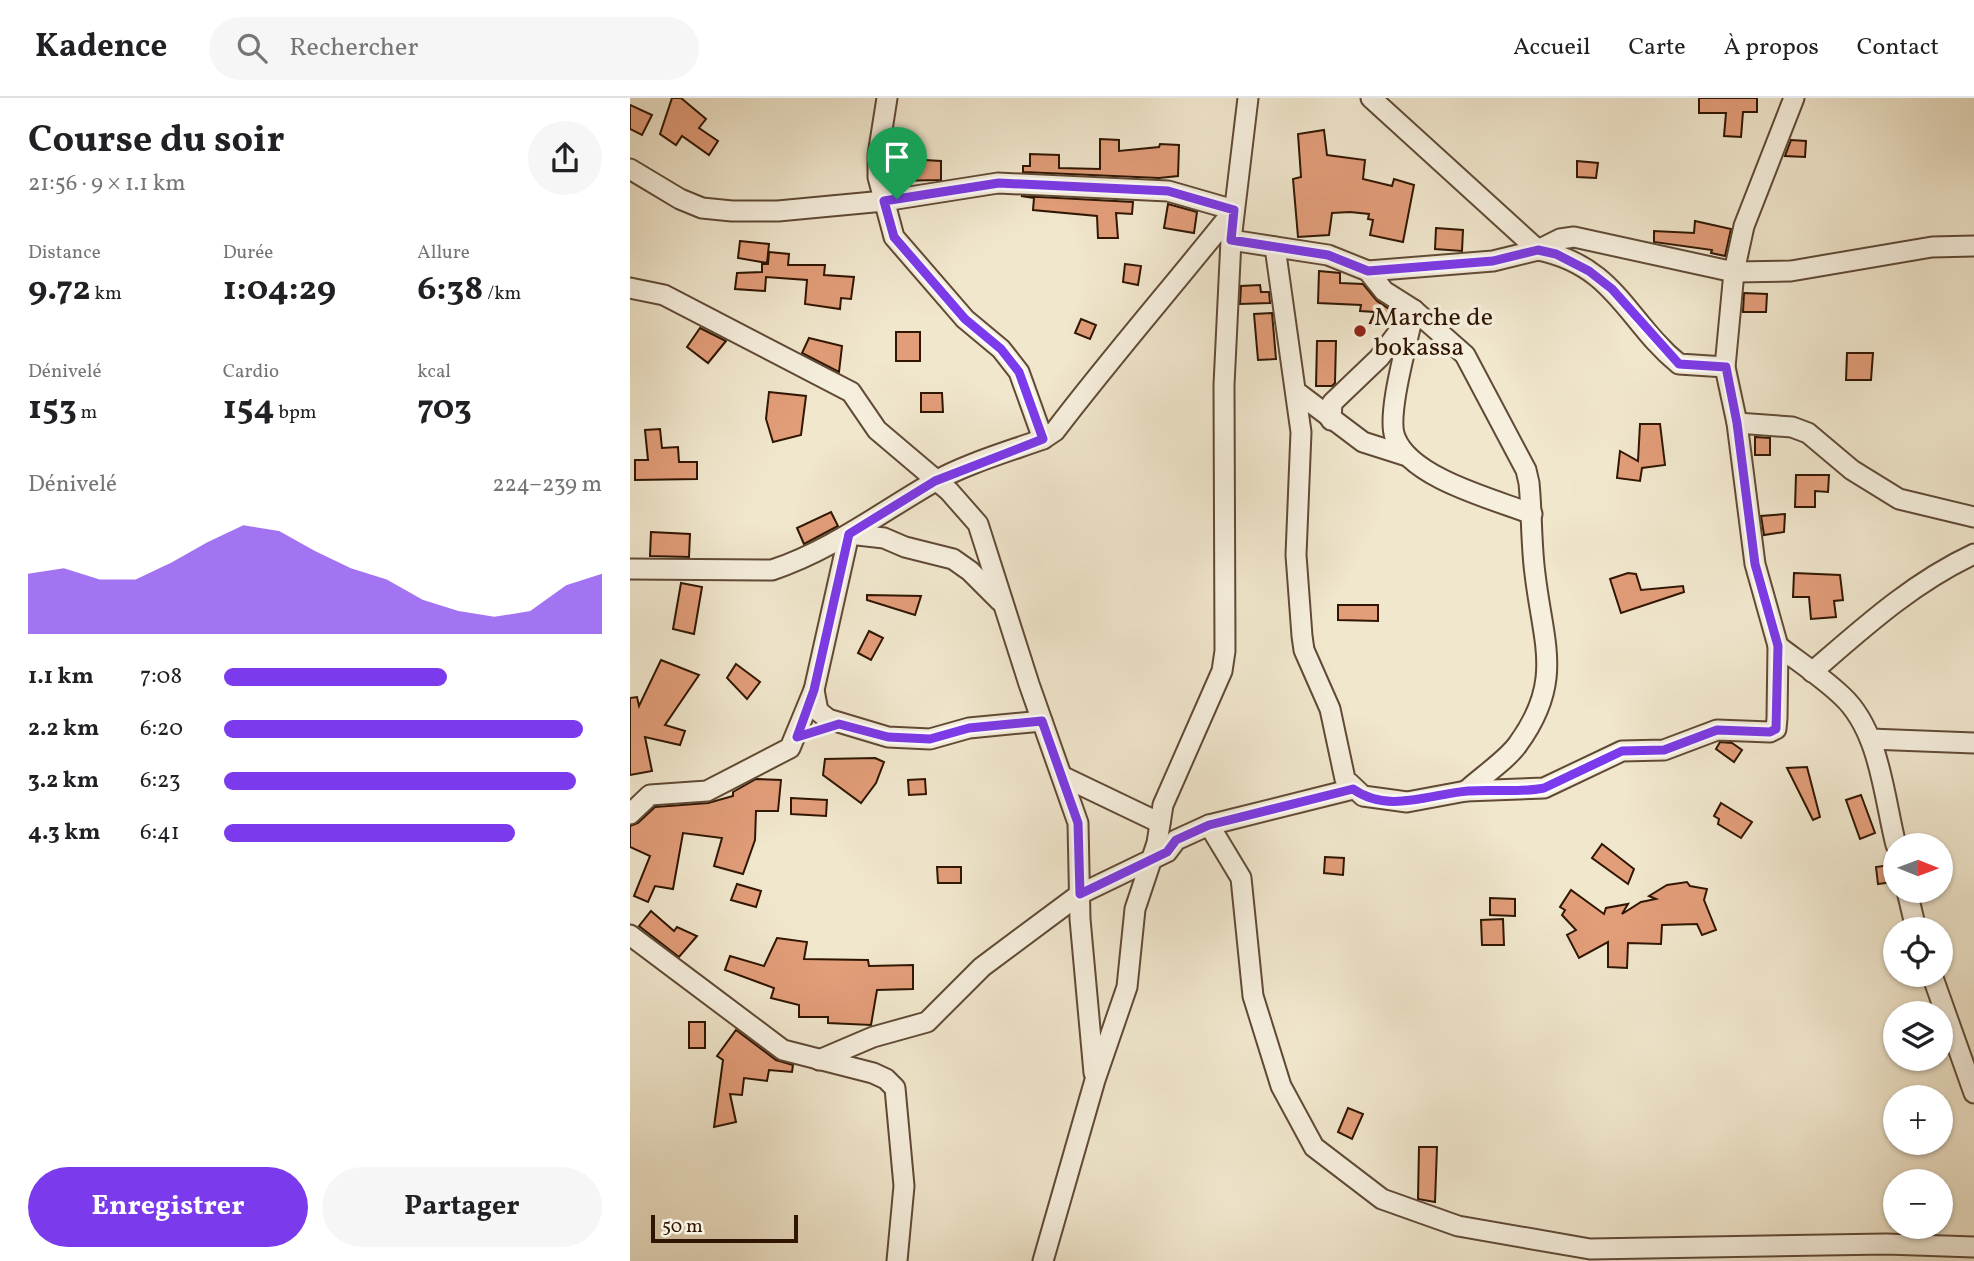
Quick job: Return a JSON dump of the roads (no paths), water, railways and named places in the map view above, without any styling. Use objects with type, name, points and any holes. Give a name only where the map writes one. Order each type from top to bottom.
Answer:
[{"type":"street","points":[[887,98],[878,155],[878,177],[894,237],[965,319],[1001,349],[1019,372],[1043,439]]},
{"type":"street","points":[[1043,1261],[1095,1080],[1127,988],[1135,909],[1152,857],[1163,805],[1219,680],[1225,651],[1224,385],[1231,240],[1248,98]]},
{"type":"street","points":[[1371,98],[1538,250],[1556,254],[1589,271],[1612,289],[1679,364],[1726,367]]},
{"type":"street","points":[[1275,247],[1298,393],[1301,432],[1296,555],[1304,650],[1330,709],[1345,779],[1353,789],[1363,796],[1407,802],[1466,791],[1544,788],[1622,751],[1664,750],[1717,730],[1770,732],[1776,729],[1778,646],[1755,564],[1737,423],[1726,367],[1734,272],[1747,213],[1794,98]]},
{"type":"street","points":[[630,169],[680,200],[702,208],[778,211],[884,201],[999,183],[1025,183],[1168,191],[1234,210]]},
{"type":"street","points":[[630,569],[772,570],[794,563],[849,534],[935,481],[1043,439],[1055,431],[1115,352],[1158,305],[1234,210]]},
{"type":"street","points":[[1231,240],[1328,255],[1368,271],[1493,261],[1538,250],[1560,239],[1574,237],[1734,272],[1791,271],[1932,247],[1974,246]]},
{"type":"street","points":[[1368,271],[1384,291],[1415,310],[1465,355],[1526,470],[1532,514],[1534,572],[1547,639],[1549,668],[1543,702],[1511,753],[1466,791]]},
{"type":"street","points":[[630,288],[664,295],[851,392],[877,430],[949,491],[978,524],[1002,603],[1078,823],[1080,894],[1095,1080]]},
{"type":"street","points":[[1331,420],[1332,403],[1379,358],[1415,310]]},
{"type":"street","points":[[1415,310],[1394,410],[1394,436],[1407,456],[1427,472],[1532,514]]},
{"type":"street","points":[[1298,393],[1363,442],[1407,456]]},
{"type":"street","points":[[1737,423],[1792,427],[1808,433],[1852,470],[1899,499],[1974,517]]},
{"type":"street","points":[[849,534],[884,538],[905,547],[953,559],[970,571],[1002,603]]},
{"type":"street","points":[[630,814],[650,795],[707,791],[790,748],[797,737],[814,690],[849,534]]},
{"type":"street","points":[[1812,672],[1901,597],[1928,578],[1974,554]]},
{"type":"street","points":[[1778,646],[1843,697],[1870,739],[1893,833]]},
{"type":"street","points":[[814,690],[818,711],[839,724],[888,737],[930,739],[969,728],[1042,721]]},
{"type":"street","points":[[797,737],[839,724]]},
{"type":"street","points":[[1870,739],[1974,743]]},
{"type":"street","points":[[1064,777],[1160,824]]},
{"type":"street","points":[[819,1060],[873,1037],[927,1022],[982,967],[1080,894],[1167,852],[1176,840],[1209,825],[1353,789]]},
{"type":"street","points":[[1209,825],[1241,878],[1253,996],[1281,1086],[1314,1147],[1382,1199],[1458,1226],[1590,1249],[1886,1244],[1974,1247]]},
{"type":"street","points":[[634,944],[783,1049],[873,1073],[886,1079],[895,1088],[904,1186],[897,1261]]},
{"type":"street","points":[[1936,987],[1974,1093]]},
{"type":"place","name":"Marche de bokassa","points":[[1360,331]]}]
